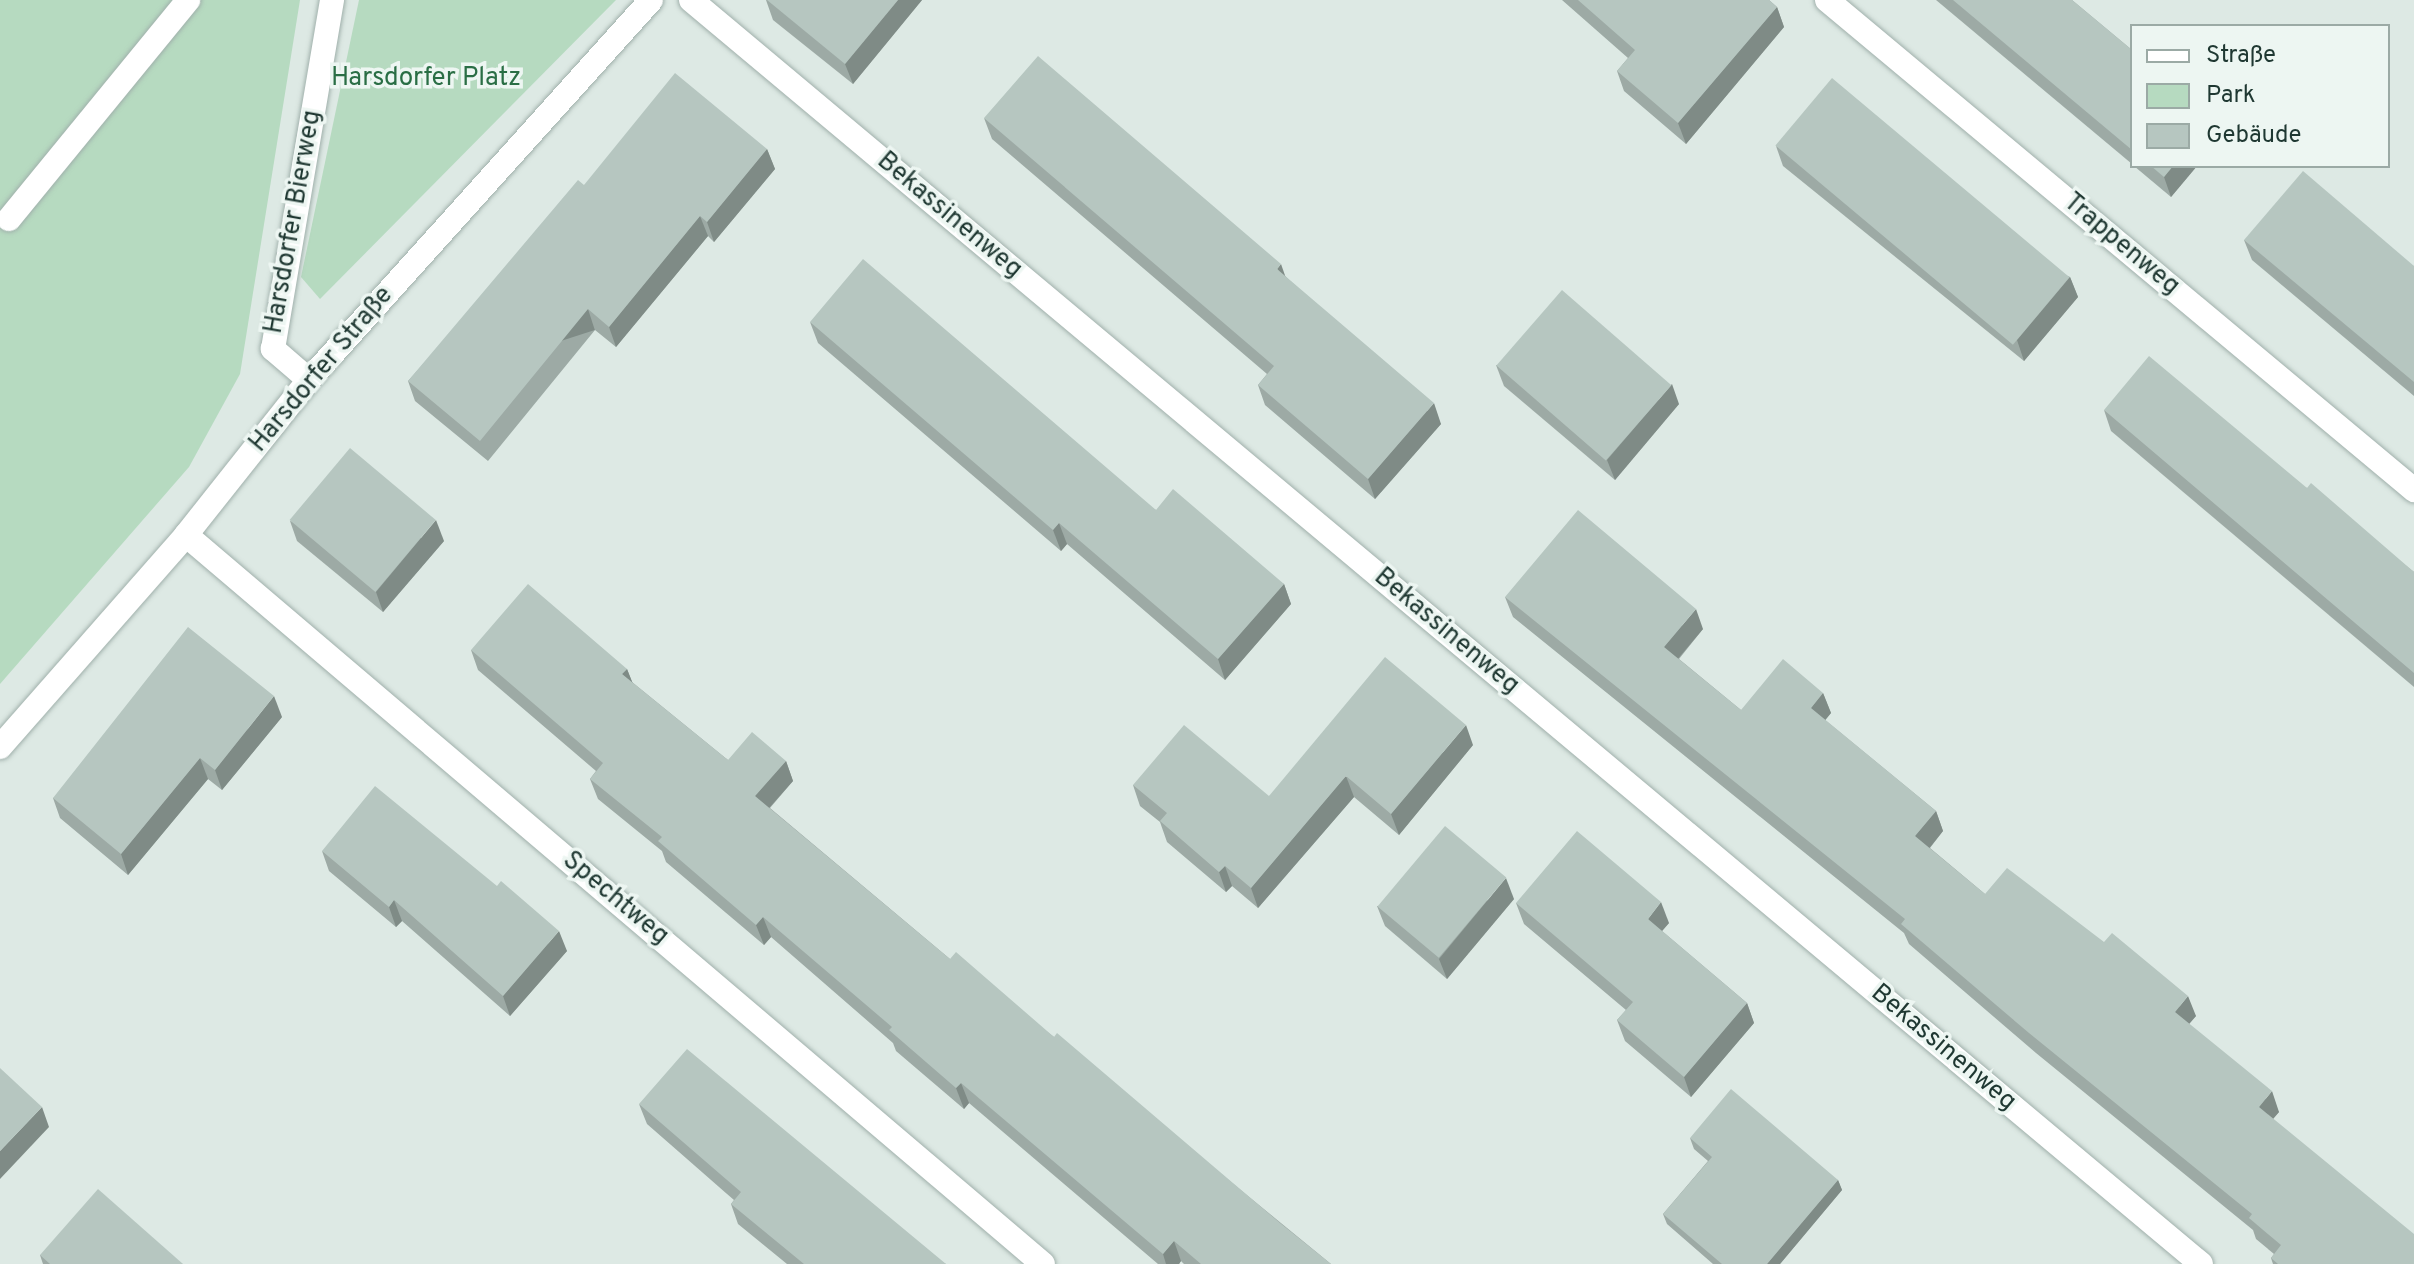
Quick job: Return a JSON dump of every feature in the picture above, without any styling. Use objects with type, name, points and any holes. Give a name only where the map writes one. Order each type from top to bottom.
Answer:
[{"type":"street","points":[[9,219],[188,0]]},
{"type":"street","name":"Harsdorfer Bierweg","points":[[309,380],[273,349],[332,0]]},
{"type":"street","name":"Harsdorfer Straße","points":[[0,747],[186,535],[309,380],[651,0]]},
{"type":"street","name":"Bekassinenweg","points":[[691,0],[2201,1264]]},
{"type":"street","name":"Trappenweg","points":[[1827,0],[2414,490]]},
{"type":"street","name":"Spechtweg","points":[[186,535],[1043,1264]]},
{"type":"green space","points":[[0,0],[300,0],[240,374],[189,467],[0,684]]},
{"type":"green space","name":"Harsdorfer Platz","points":[[359,0],[616,0],[320,299],[301,277]]},
{"type":"building","points":[[767,0],[898,0],[845,64]]},
{"type":"building","points":[[1578,0],[1769,0],[1777,7],[1678,123],[1617,71],[1635,50]]},
{"type":"building","points":[[1953,0],[2072,0],[2130,48],[2130,148]]},
{"type":"building","points":[[1038,56],[1281,264],[1277,269],[1434,403],[1368,479],[1258,385],[1274,366],[984,118]]},
{"type":"building","points":[[675,73],[767,149],[707,222],[700,216],[609,327],[588,309],[480,441],[408,381],[578,180],[584,185]]},
{"type":"building","points":[[1832,78],[2069,277],[2013,345],[1775,145]]},
{"type":"building","points":[[2153,168],[2171,168],[2164,177]]},
{"type":"building","points":[[2303,171],[2414,266],[2414,382],[2244,240]]},
{"type":"building","points":[[863,259],[1156,510],[1173,489],[1284,584],[1218,659],[1059,523],[1053,530],[810,322]]},
{"type":"building","points":[[1562,290],[1671,385],[1606,461],[1496,365]]},
{"type":"building","points":[[2149,356],[2307,488],[2311,483],[2414,572],[2414,673],[2104,410]]},
{"type":"building","points":[[350,448],[436,520],[375,592],[290,520]]},
{"type":"building","points":[[1578,510],[1696,609],[1664,647],[1741,710],[1783,659],[1823,693],[1811,708],[1936,811],[1915,836],[1985,894],[2007,868],[2104,942],[2112,933],[2188,996],[2175,1012],[2272,1091],[2259,1107],[2414,1234],[2414,1264],[2278,1264],[2271,1258],[2281,1245],[2249,1218],[2252,1214],[2029,1033],[1901,924],[1905,919],[1505,597]]},
{"type":"building","points":[[528,584],[627,669],[622,674],[728,760],[752,732],[786,761],[755,796],[950,959],[956,952],[1054,1037],[1057,1033],[1331,1264],[1201,1264],[1174,1241],[1163,1254],[961,1083],[956,1088],[889,1030],[892,1027],[763,917],[756,925],[658,841],[662,837],[590,779],[603,763],[471,650]]},
{"type":"building","points":[[188,627],[274,696],[215,770],[200,758],[121,854],[53,798]]},
{"type":"building","points":[[1385,657],[1466,725],[1391,814],[1346,776],[1251,888],[1225,866],[1219,872],[1160,821],[1167,813],[1133,785],[1184,725],[1269,796]]},
{"type":"building","points":[[375,786],[497,886],[501,881],[559,931],[503,996],[394,900],[389,907],[322,851]]},
{"type":"building","points":[[1445,826],[1506,877],[1439,958],[1378,906]]},
{"type":"building","points":[[1577,831],[1661,902],[1648,919],[1747,1003],[1684,1077],[1617,1020],[1633,1002],[1516,903]]},
{"type":"building","points":[[687,1049],[946,1264],[804,1264],[731,1204],[741,1192],[639,1104]]},
{"type":"building","points":[[0,1068],[42,1107],[0,1151]]},
{"type":"building","points":[[1731,1089],[1838,1180],[1767,1264],[1722,1264],[1663,1214],[1712,1157],[1690,1138]]},
{"type":"building","points":[[98,1189],[183,1264],[50,1264],[40,1255]]}]
